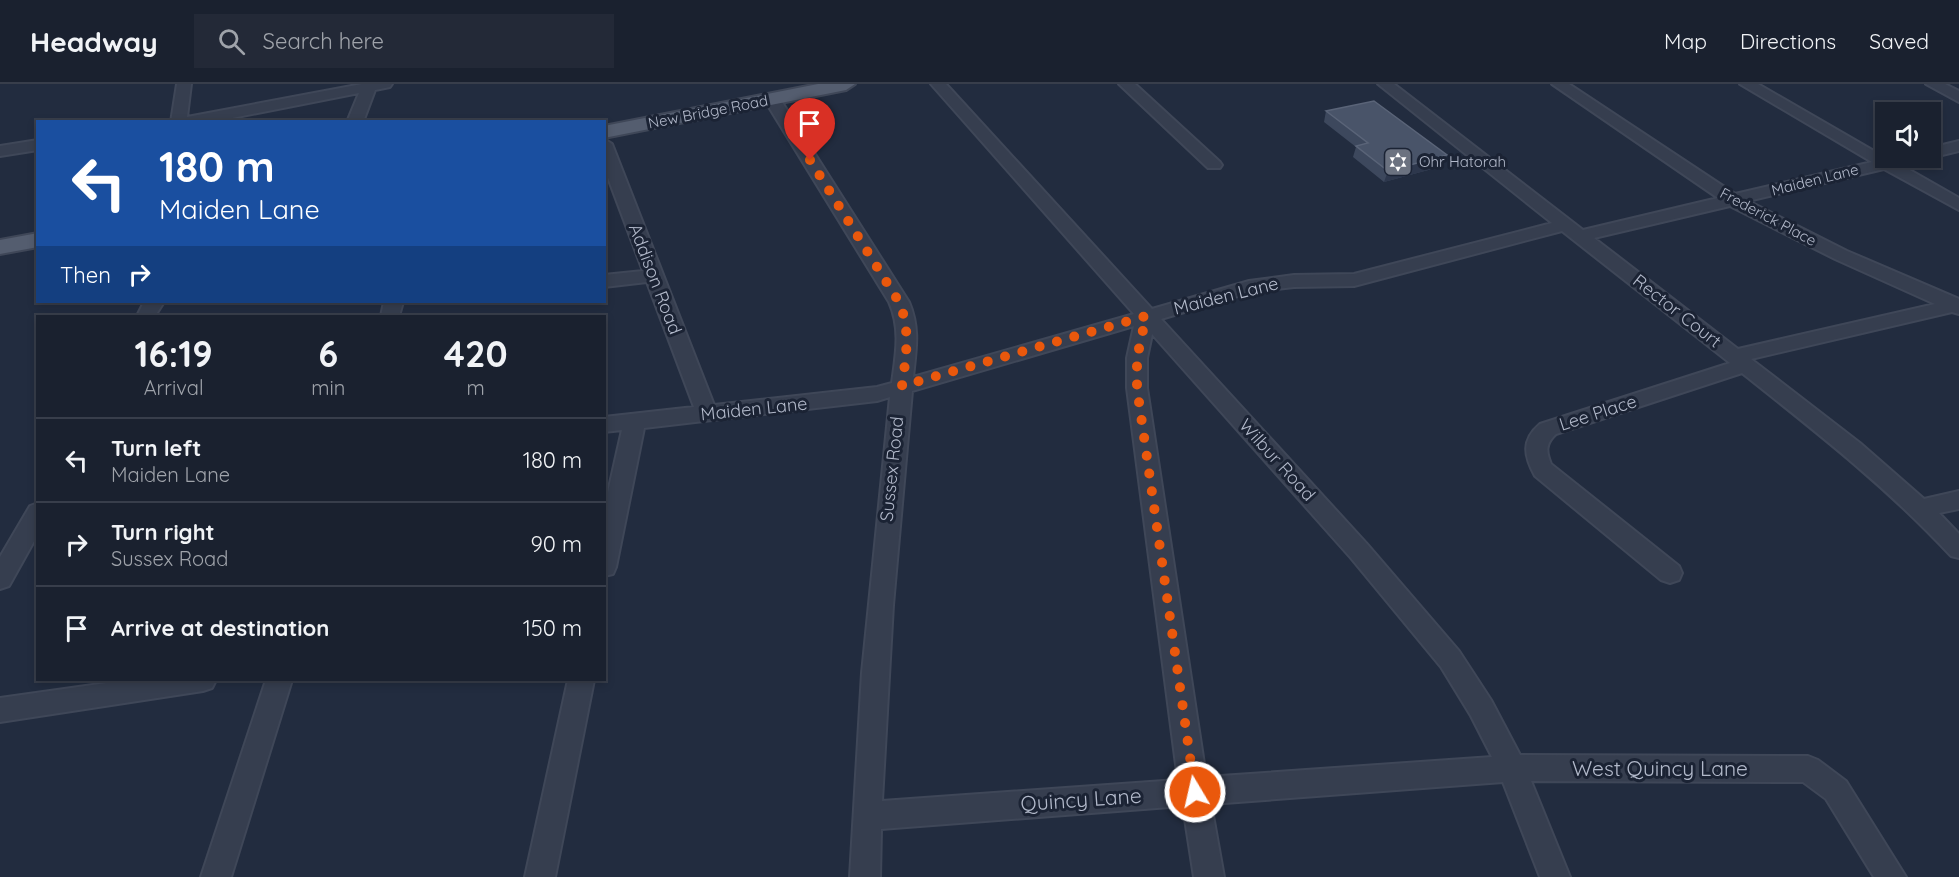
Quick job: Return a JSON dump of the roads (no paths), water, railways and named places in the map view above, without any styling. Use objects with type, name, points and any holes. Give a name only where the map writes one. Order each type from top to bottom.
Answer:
[{"type":"main road","name":"New Bridge Road","points":[[606,132],[846,84]]},
{"type":"main road","points":[[0,248],[36,240]]},
{"type":"street","points":[[179,120],[184,84]]},
{"type":"street","points":[[195,120],[385,84]]},
{"type":"street","name":"Wilbur Road","points":[[938,84],[1359,551],[1450,659],[1481,708],[1512,768],[1555,877]]},
{"type":"street","points":[[1126,84],[1214,165]]},
{"type":"street","name":"Rector Court","points":[[1385,84],[1852,448],[1920,508],[1959,549]]},
{"type":"street","name":"Frederick Place","points":[[1559,84],[1732,200],[1841,255],[1957,306]]},
{"type":"street","points":[[1747,84],[1875,158]]},
{"type":"street","points":[[1933,84],[1959,97]]},
{"type":"street","points":[[356,120],[369,86]]},
{"type":"street","name":"Sussex Road","points":[[772,99],[899,302],[906,318],[908,335],[878,615],[866,877]]},
{"type":"street","points":[[0,151],[36,145]]},
{"type":"street","points":[[1941,150],[1959,146]]},
{"type":"street","name":"Addison Road","points":[[606,149],[706,414]]},
{"type":"street","name":"Maiden Lane","points":[[606,425],[855,398],[1269,283],[1354,280],[1573,230],[1732,200],[1875,166]]},
{"type":"street","points":[[1892,168],[1959,205]]},
{"type":"street","points":[[606,281],[654,276]]},
{"type":"street","name":"Lee Place","points":[[1670,573],[1543,470],[1536,458],[1534,446],[1539,436],[1548,429],[1740,361],[1957,306]]},
{"type":"street","points":[[1146,316],[1137,358],[1137,388],[1209,877]]},
{"type":"street","points":[[606,558],[635,422]]},
{"type":"street","points":[[1920,508],[1959,500]]},
{"type":"street","points":[[0,579],[36,516]]},
{"type":"street","points":[[0,710],[196,681]]},
{"type":"street","points":[[216,877],[279,681]]},
{"type":"street","points":[[540,877],[581,681]]},
{"type":"street","name":"West Quincy Lane","points":[[1512,768],[1808,769],[1836,790],[1891,877]]},
{"type":"street","name":"Quincy Lane","points":[[867,816],[1512,768]]},
{"type":"place","name":"Ohr Hatorah","points":[[1398,162]]}]
